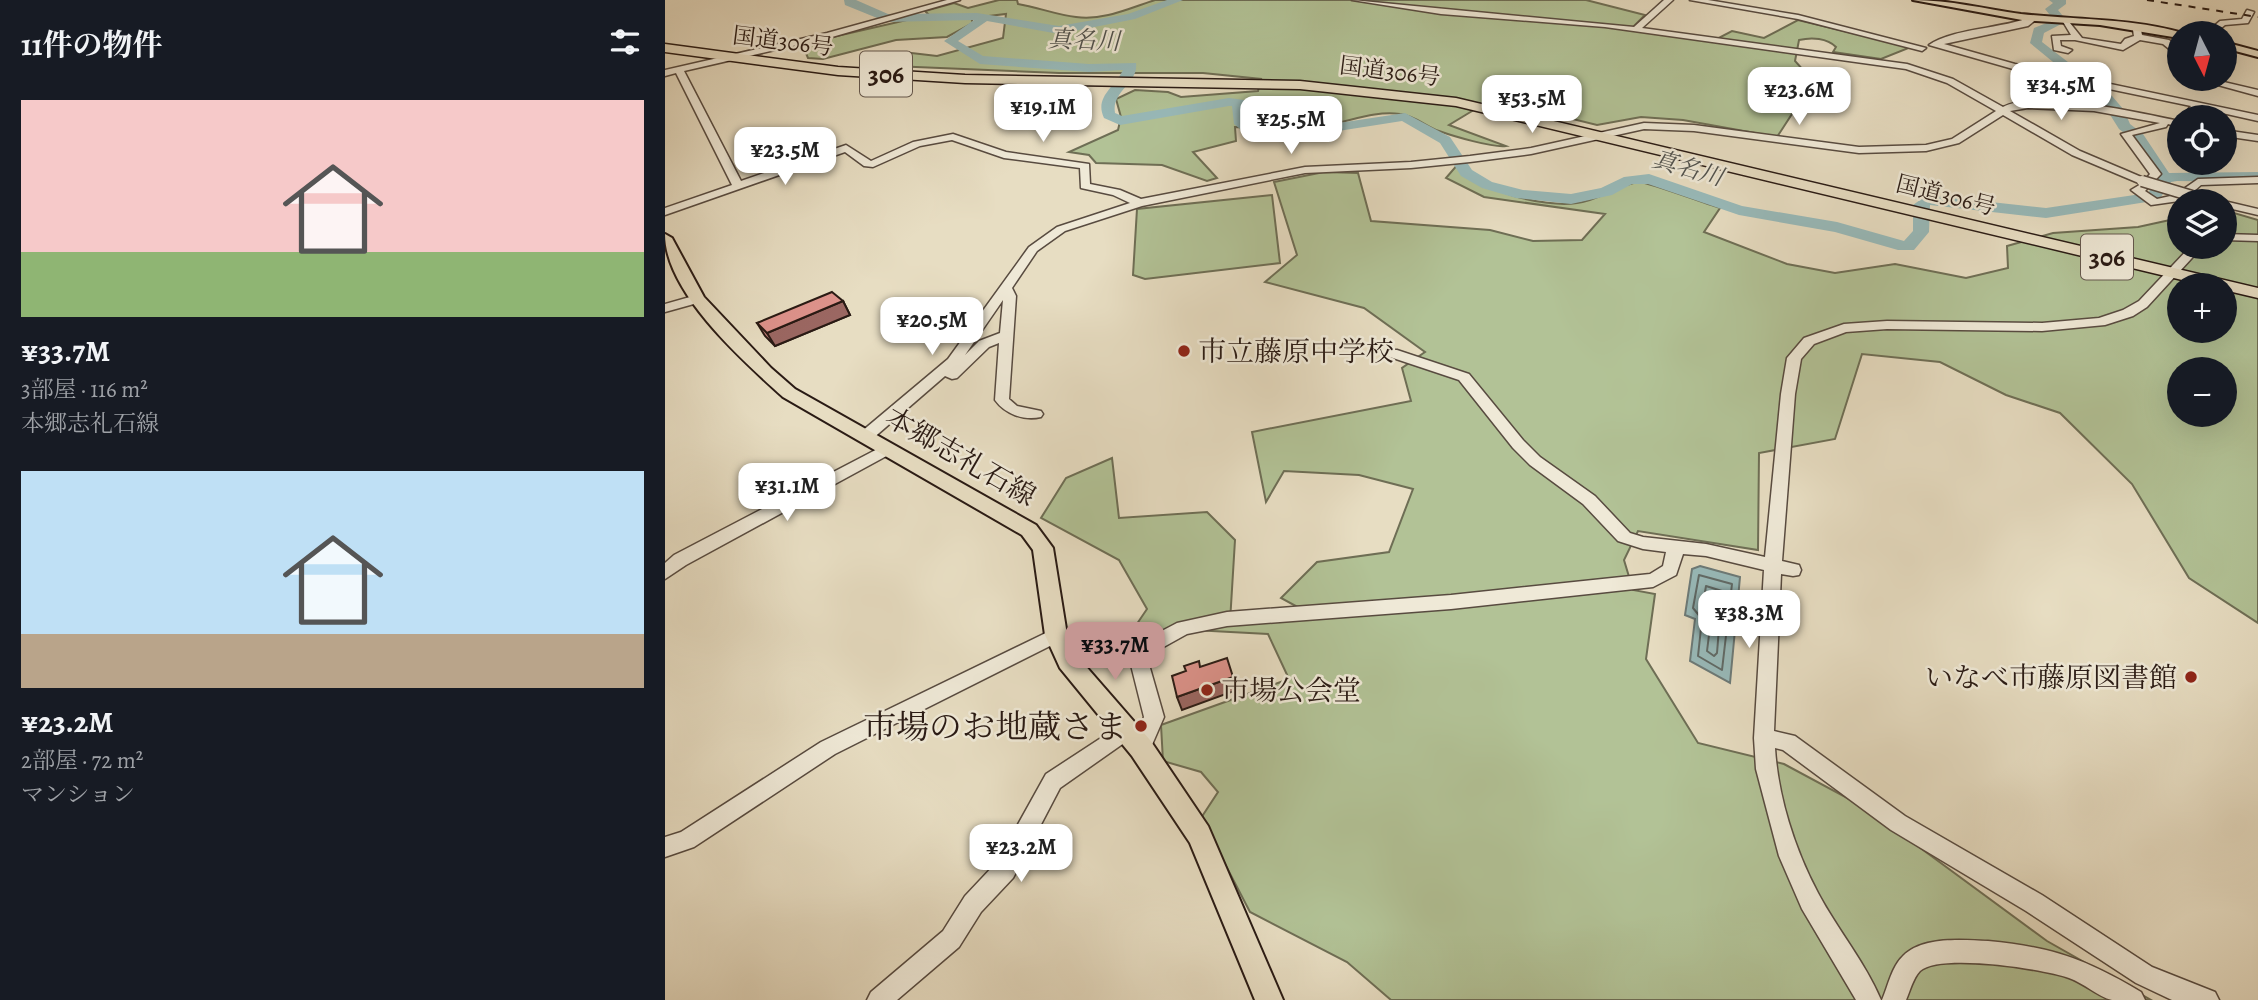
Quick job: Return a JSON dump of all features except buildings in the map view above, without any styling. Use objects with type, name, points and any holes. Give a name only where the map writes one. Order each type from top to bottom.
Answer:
[{"type":"highway","name":"国道306号","points":[[665,48],[864,73],[1311,86],[1456,102],[2258,293]]},
{"type":"main road","points":[[1918,0],[2167,34]]},
{"type":"main road","points":[[2237,48],[2258,54]]},
{"type":"main road","name":"本郷志礼石線","points":[[665,238],[697,299],[765,372],[789,393],[1029,530],[1043,548],[1056,635],[1068,661],[1134,739],[1199,835],[1269,1000]]},
{"type":"street","points":[[665,73],[955,0]]},
{"type":"street","points":[[1356,0],[1461,13],[1636,29],[1886,62],[1950,81],[2076,153],[2142,181],[2169,189]]},
{"type":"street","points":[[1636,29],[1669,0]]},
{"type":"street","points":[[1694,0],[1798,16],[1922,48]]},
{"type":"street","points":[[903,4],[929,7]]},
{"type":"street","points":[[2237,22],[2245,21],[2250,12]]},
{"type":"street","points":[[1886,62],[1952,38],[2025,24],[2034,18]]},
{"type":"street","points":[[2061,19],[2079,40],[2126,46],[2139,32],[2167,43]]},
{"type":"street","points":[[2068,50],[2057,48],[2055,38],[2078,37]]},
{"type":"street","points":[[2126,43],[2167,56]]},
{"type":"street","points":[[1936,44],[2013,66],[2092,82],[2167,88]]},
{"type":"street","points":[[678,70],[739,187]]},
{"type":"street","points":[[2198,91],[2258,118]]},
{"type":"street","points":[[2217,91],[2258,93]]},
{"type":"street","points":[[866,436],[953,362],[1034,249],[1047,237],[1061,229],[1140,203],[1305,170],[1451,161],[1531,151],[1634,126],[1664,126],[1859,150],[1926,148],[1955,141],[2003,111],[2021,105],[2038,104],[2167,121]]},
{"type":"street","points":[[2167,125],[2126,134],[2156,174],[2143,188],[2136,190],[2146,197],[2179,198],[2193,185],[2204,181],[2258,180]]},
{"type":"street","points":[[2237,135],[2258,138]]},
{"type":"street","points":[[665,212],[846,148],[868,164],[873,164],[923,142],[953,136],[1003,155],[1085,166],[1085,186],[1126,195],[1140,203]]},
{"type":"street","points":[[2237,207],[2258,212]]},
{"type":"street","points":[[2237,237],[2258,238]]},
{"type":"street","points":[[1869,1000],[1810,901],[1787,849],[1766,769],[1764,738],[1773,565],[1788,394],[1794,358],[1809,341],[1844,328],[1887,325],[2042,327],[2100,322],[2143,304],[2184,259]]},
{"type":"street","points":[[1006,288],[1010,296],[1002,400],[1013,410],[1036,414]]},
{"type":"street","points":[[665,308],[697,299]]},
{"type":"street","points":[[926,386],[947,380],[984,344],[1006,335]]},
{"type":"street","points":[[1392,353],[1464,377],[1535,461],[1589,500],[1624,537],[1793,570]]},
{"type":"street","points":[[666,569],[887,449]]},
{"type":"street","points":[[879,1000],[951,939],[973,904],[1005,870],[1053,781],[1134,739],[1154,717],[1139,662],[1143,649],[1183,628],[1227,619],[1451,601],[1653,580],[1670,570],[1676,547]]},
{"type":"street","points":[[665,847],[687,840],[828,748],[1056,635]]},
{"type":"street","points":[[1764,738],[1788,742],[1898,823],[2034,903],[2144,975],[2181,992],[2207,1000]]},
{"type":"street","points":[[1895,1000],[1912,963],[1926,955],[2012,953],[2066,965],[2133,1000]]},
{"type":"green space","points":[[999,0],[1017,0],[1018,4],[1086,18],[1116,13],[1155,0],[1586,0],[1645,15],[1630,30],[1713,41],[1732,31],[1764,38],[1798,20],[1911,47],[1881,59],[1833,52],[1836,47],[1824,40],[1799,40],[1795,61],[1821,90],[1792,114],[1777,137],[1683,120],[1641,117],[1597,125],[1492,99],[1449,125],[1506,146],[1463,138],[1434,129],[1411,117],[1390,113],[1321,126],[1235,127],[1236,141],[1193,152],[1217,178],[1207,181],[1162,165],[1096,163],[1089,155],[1069,152],[1118,130],[1121,117],[1116,99],[1135,90],[1168,92],[1181,97],[1258,91],[1261,79],[1203,73],[1059,73],[892,66],[882,58],[903,52],[937,56],[1003,38],[1006,14],[971,18],[973,23],[947,37],[896,40],[823,59],[808,58],[802,44],[929,15],[925,11],[954,3],[968,8]]},
{"type":"green space","points":[[1458,164],[1468,174],[1496,190],[1530,200],[1563,204],[1585,202],[1638,182],[1720,208],[1704,232],[1787,264],[1835,273],[1895,264],[1966,278],[2008,268],[2007,246],[2053,233],[2138,227],[2167,221],[2167,259],[2237,259],[2237,214],[2258,220],[2258,623],[2189,578],[2132,484],[2060,413],[2006,395],[1940,362],[1862,354],[1835,439],[1759,453],[1758,550],[1638,531],[1624,560],[1633,590],[1655,594],[1646,659],[1698,743],[1784,764],[1866,808],[2047,941],[2151,1000],[1391,1000],[1347,962],[1250,912],[1201,818],[1218,792],[1201,772],[1163,761],[1161,725],[1289,679],[1268,634],[1174,629],[1128,637],[1147,609],[1119,560],[1041,518],[1066,478],[1112,458],[1119,518],[1207,512],[1235,540],[1230,622],[1316,617],[1281,598],[1317,562],[1389,552],[1413,489],[1359,475],[1284,471],[1266,502],[1252,432],[1411,401],[1402,368],[1425,352],[1364,308],[1265,282],[1297,255],[1274,182],[1324,172],[1358,173],[1371,221],[1490,230],[1533,241],[1582,240],[1605,214],[1484,197],[1446,178]]},
{"type":"green space","points":[[1272,195],[1280,263],[1145,279],[1133,275],[1137,209]]},
{"type":"water","points":[[1700,566],[1740,577],[1730,683],[1690,661],[1695,619],[1685,615],[1692,569]]},
{"type":"waterway","points":[[850,0],[849,3],[887,18],[977,16],[1059,30],[1131,17],[1177,0]]},
{"type":"waterway","points":[[2055,0],[2062,2],[2051,9],[2061,21],[2038,31],[2036,43],[2107,99],[2117,110],[2124,126],[2138,137],[2165,179]]},
{"type":"waterway","name":"真名川","points":[[983,19],[950,41],[980,60],[1089,68],[1131,66],[1129,73],[1108,101],[1109,115],[1120,121],[1229,102],[1239,103],[1239,121],[1250,130],[1258,131],[1332,128],[1389,117],[1405,117],[1445,140],[1466,173],[1487,185],[1522,195],[1571,199],[1606,192],[1629,180],[1649,179],[1739,210],[1837,227],[1908,246],[1921,232],[1921,205],[1927,200],[2046,213],[2153,197],[2165,179]]},
{"type":"waterway","name":"真名川","points":[[2165,179],[2177,176],[2258,177]]},
{"type":"railway","points":[[2147,0],[2258,17]]},
{"type":"place","name":"市立藤原中学校","points":[[1184,351]]},
{"type":"place","name":"いなべ市藤原図書館","points":[[2191,677]]},
{"type":"place","name":"市場公会堂","points":[[1207,690]]},
{"type":"place","name":"市場のお地蔵さま","points":[[1141,726]]}]
